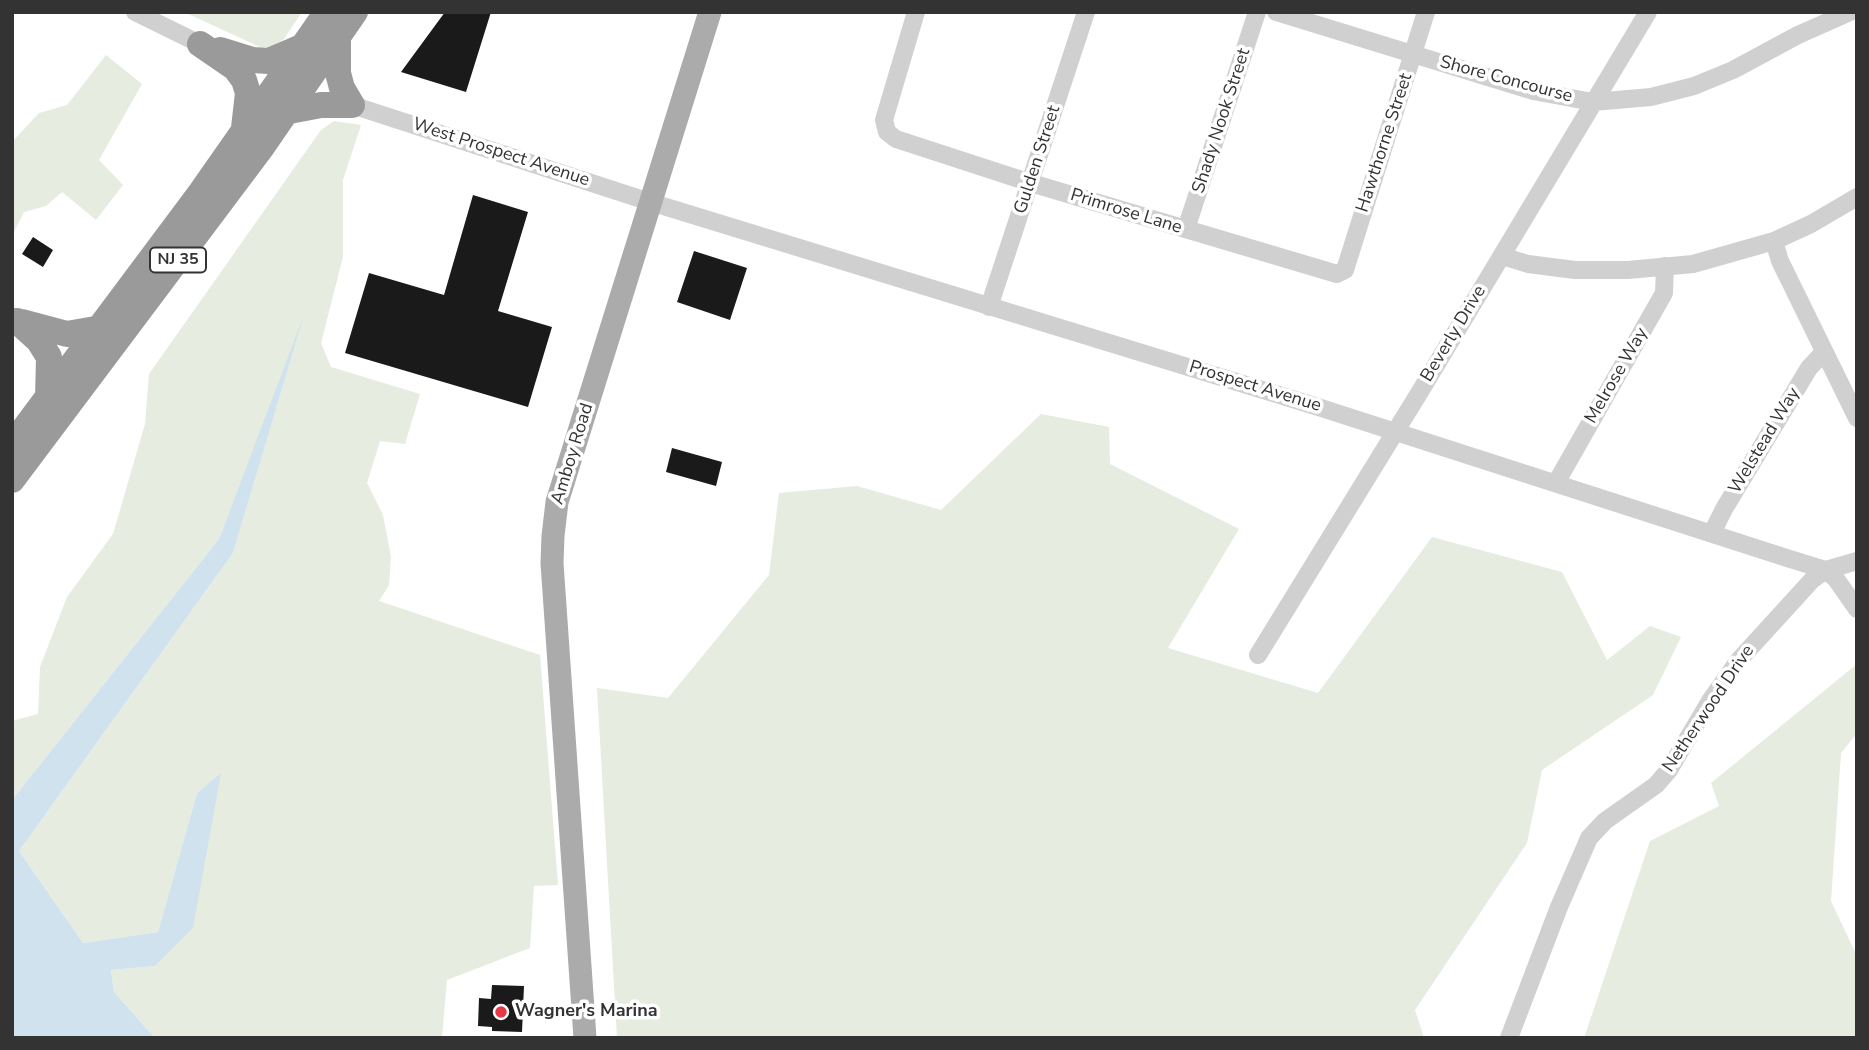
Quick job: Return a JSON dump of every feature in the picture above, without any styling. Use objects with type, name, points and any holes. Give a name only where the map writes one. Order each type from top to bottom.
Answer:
[{"type":"highway","name":"NJ 35","points":[[12,445],[141,274],[304,46],[332,24],[355,12]]},
{"type":"highway","points":[[332,24],[338,73],[342,88],[352,105]]},
{"type":"highway","name":"NJ 35","points":[[12,480],[262,147],[332,24]]},
{"type":"highway","points":[[200,44],[256,61],[269,61],[304,46]]},
{"type":"highway","points":[[200,44],[235,68],[244,80],[248,93],[243,132]]},
{"type":"highway","points":[[284,112],[321,105],[352,105]]},
{"type":"highway","points":[[15,320],[67,334],[101,328]]},
{"type":"highway","points":[[15,320],[40,341],[48,357],[48,399]]},
{"type":"main road","name":"Amboy Road","points":[[585,1038],[552,563],[557,502],[710,12]]},
{"type":"street","points":[[135,12],[200,44]]},
{"type":"street","name":"Primrose Lane","points":[[916,12],[884,120],[887,132],[896,139],[1331,274],[1342,273]]},
{"type":"street","name":"Gulden Street","points":[[989,307],[1086,12]]},
{"type":"street","name":"Shady Nook Street","points":[[1186,229],[1257,12]]},
{"type":"street","name":"Shore Concourse","points":[[1276,12],[1533,91],[1593,102],[1651,97],[1695,86],[1733,70],[1822,23],[1850,12]]},
{"type":"street","name":"Hawthorne Street","points":[[1342,273],[1426,12]]},
{"type":"street","name":"Beverly Drive","points":[[1258,655],[1648,12]]},
{"type":"street","name":"West Prospect Avenue","points":[[352,105],[650,202]]},
{"type":"street","points":[[1502,256],[1528,264],[1575,270],[1628,270],[1693,264],[1774,241],[1811,224],[1857,197]]},
{"type":"street","name":"Prospect Avenue","points":[[650,202],[989,307],[1066,328],[1826,570]]},
{"type":"street","points":[[1774,241],[1780,261],[1857,418]]},
{"type":"street","name":"Melrose Way","points":[[1556,483],[1664,293],[1665,266]]},
{"type":"street","name":"Welstead Way","points":[[1712,533],[1809,368],[1824,352]]},
{"type":"street","points":[[1826,570],[1857,561]]},
{"type":"street","points":[[1826,570],[1836,579],[1857,609]]},
{"type":"street","name":"Netherwood Drive","points":[[1509,1038],[1559,907],[1589,838],[1605,821],[1656,785],[1669,770],[1710,701],[1739,660],[1812,580],[1826,570]]},
{"type":"shaded area","points":[[184,12],[302,12],[284,39],[273,46],[262,48]]},
{"type":"shaded area","points":[[106,55],[142,84],[99,160],[123,185],[96,220],[62,192],[46,206],[24,212],[12,236],[12,142],[39,113],[67,105]]},
{"type":"shaded area","points":[[334,121],[361,125],[343,180],[343,257],[321,343],[331,367],[420,394],[405,444],[380,441],[367,483],[383,515],[391,557],[389,585],[379,601],[540,655],[558,885],[534,886],[530,948],[447,980],[442,1038],[155,1038],[114,992],[111,970],[155,966],[221,774],[197,793],[158,932],[83,943],[19,851],[233,553],[300,328],[219,539],[12,800],[12,721],[38,714],[40,667],[67,597],[113,534],[145,424],[149,374],[321,130]]},
{"type":"shaded area","points":[[1041,414],[1109,427],[1110,464],[1239,529],[1168,648],[1318,693],[1432,537],[1562,572],[1607,660],[1650,626],[1681,637],[1653,695],[1542,770],[1527,843],[1415,1010],[1424,1038],[617,1038],[597,688],[668,698],[769,575],[779,493],[857,486],[941,510]]},
{"type":"shaded area","points":[[1857,664],[1857,733],[1841,753],[1831,901],[1857,956],[1857,1038],[1584,1038],[1650,841],[1719,806],[1711,783]]},
{"type":"water","points":[[304,315],[233,553],[19,851],[83,943],[158,932],[197,793],[221,773],[193,928],[155,966],[111,970],[114,992],[155,1038],[12,1038],[12,800],[219,539]]},
{"type":"building","points":[[445,12],[491,12],[466,92],[401,72]]},
{"type":"building","points":[[473,195],[528,212],[498,311],[552,327],[528,407],[345,353],[369,273],[444,295]]},
{"type":"building","points":[[33,237],[53,250],[43,267],[22,254]]},
{"type":"building","points":[[694,251],[747,268],[730,320],[677,302]]},
{"type":"building","points":[[672,448],[722,462],[716,486],[666,472]]},
{"type":"building","name":"Wagner's Marina","points":[[492,985],[524,986],[522,1032],[492,1031],[492,1027],[478,1026],[479,998],[491,999]]},
{"type":"place","name":"Wagner's Marina","points":[[501,1012]]}]
